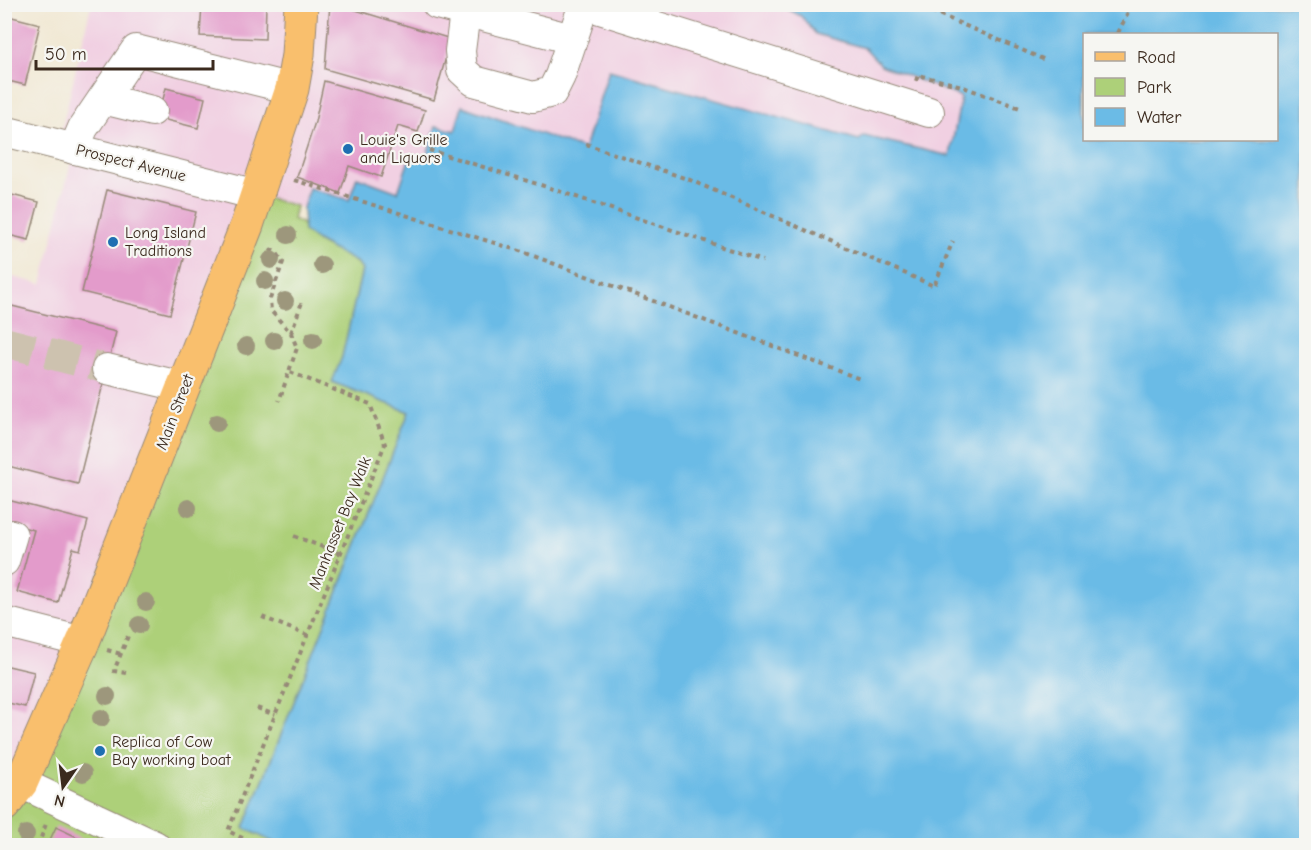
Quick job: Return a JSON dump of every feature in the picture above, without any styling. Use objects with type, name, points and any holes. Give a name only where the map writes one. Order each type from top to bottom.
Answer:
[{"type":"main road","name":"Main Street","points":[[13,794],[95,646],[184,387],[257,195],[292,89],[298,55],[301,4]]},
{"type":"street","points":[[572,39],[456,7],[462,70],[474,81],[533,97],[552,92],[560,76],[584,4],[919,110]]},
{"type":"street","points":[[74,149],[83,128],[136,50],[292,89]]},
{"type":"street","points":[[103,99],[152,111]]},
{"type":"street","name":"Prospect Avenue","points":[[4,131],[257,195]]},
{"type":"street","points":[[107,369],[184,387]]},
{"type":"street","points":[[4,622],[95,646]]},
{"type":"street","points":[[13,794],[167,843]]},
{"type":"path","points":[[915,4],[1046,60]]},
{"type":"path","points":[[1118,33],[1132,4]]},
{"type":"path","points":[[919,110],[918,75],[958,85],[1020,108]]},
{"type":"path","points":[[586,144],[690,180],[934,286],[953,241]]},
{"type":"path","points":[[429,150],[547,186],[763,261]]},
{"type":"path","points":[[294,180],[523,252],[860,379]]},
{"type":"path","points":[[270,249],[277,253],[283,262],[270,299],[271,311],[291,333],[297,348],[279,400]]},
{"type":"path","points":[[291,333],[302,302]]},
{"type":"path","name":"Manhasset Bay Walk","points":[[259,846],[228,831],[385,444],[370,404],[290,372]]},
{"type":"path","points":[[294,536],[341,554]]},
{"type":"path","points":[[262,617],[308,635]]},
{"type":"path","points":[[126,673],[114,671],[128,636]]},
{"type":"path","points":[[95,646],[121,654]]},
{"type":"path","points":[[257,708],[275,715]]},
{"type":"path","points":[[38,846],[48,820]]},
{"type":"shaded area","points":[[91,5],[780,5],[801,16],[816,34],[865,48],[881,65],[961,97],[950,156],[864,136],[859,140],[584,149],[462,106],[455,131],[426,159],[411,155],[398,192],[357,177],[349,200],[310,188],[303,208],[257,195],[5,805],[4,275],[42,284],[74,149],[58,145]]},
{"type":"green space","points":[[257,195],[296,206],[293,219],[303,224],[304,231],[320,243],[348,257],[362,270],[342,357],[333,382],[409,412],[244,828],[281,845],[5,845],[4,805]]},
{"type":"water","points":[[780,5],[1306,5],[1306,845],[281,846],[244,828],[409,412],[332,382],[342,357],[362,270],[358,263],[319,242],[304,231],[303,208],[309,188],[349,200],[357,177],[398,192],[411,154],[426,159],[436,126],[455,131],[462,106],[584,149],[609,70],[859,140],[864,136],[950,156],[961,97],[881,65],[865,48],[816,34],[801,16]]},
{"type":"building","points":[[202,4],[266,5],[265,39],[200,36]]},
{"type":"building","points":[[330,4],[451,39],[434,100],[325,69]]},
{"type":"building","points":[[4,15],[40,24],[25,85],[4,80]]},
{"type":"building","name":"Louie's Grille and Liquors","points":[[324,81],[425,110],[418,132],[398,126],[381,177],[349,166],[340,193],[297,177],[315,122]]},
{"type":"building","points":[[166,88],[205,98],[198,128],[158,118]]},
{"type":"building","points":[[107,190],[196,212],[170,314],[82,292]]},
{"type":"building","points":[[4,193],[39,202],[29,240],[4,234]]},
{"type":"building","points":[[4,304],[116,332],[78,484],[4,465]]},
{"type":"building","points":[[4,499],[88,521],[80,550],[73,548],[58,603],[17,592],[34,530],[4,522]]},
{"type":"building","points":[[4,665],[34,672],[25,707],[4,702]]},
{"type":"building","points":[[56,827],[96,846],[47,846]]},
{"type":"tunnel","points":[[4,342],[107,369]]},
{"type":"place","name":"Louie's Grille and Liquors","points":[[348,149]]},
{"type":"place","name":"Long Island Traditions","points":[[113,242]]},
{"type":"place","name":"Replica of Cow Bay working boat","points":[[100,751]]}]
